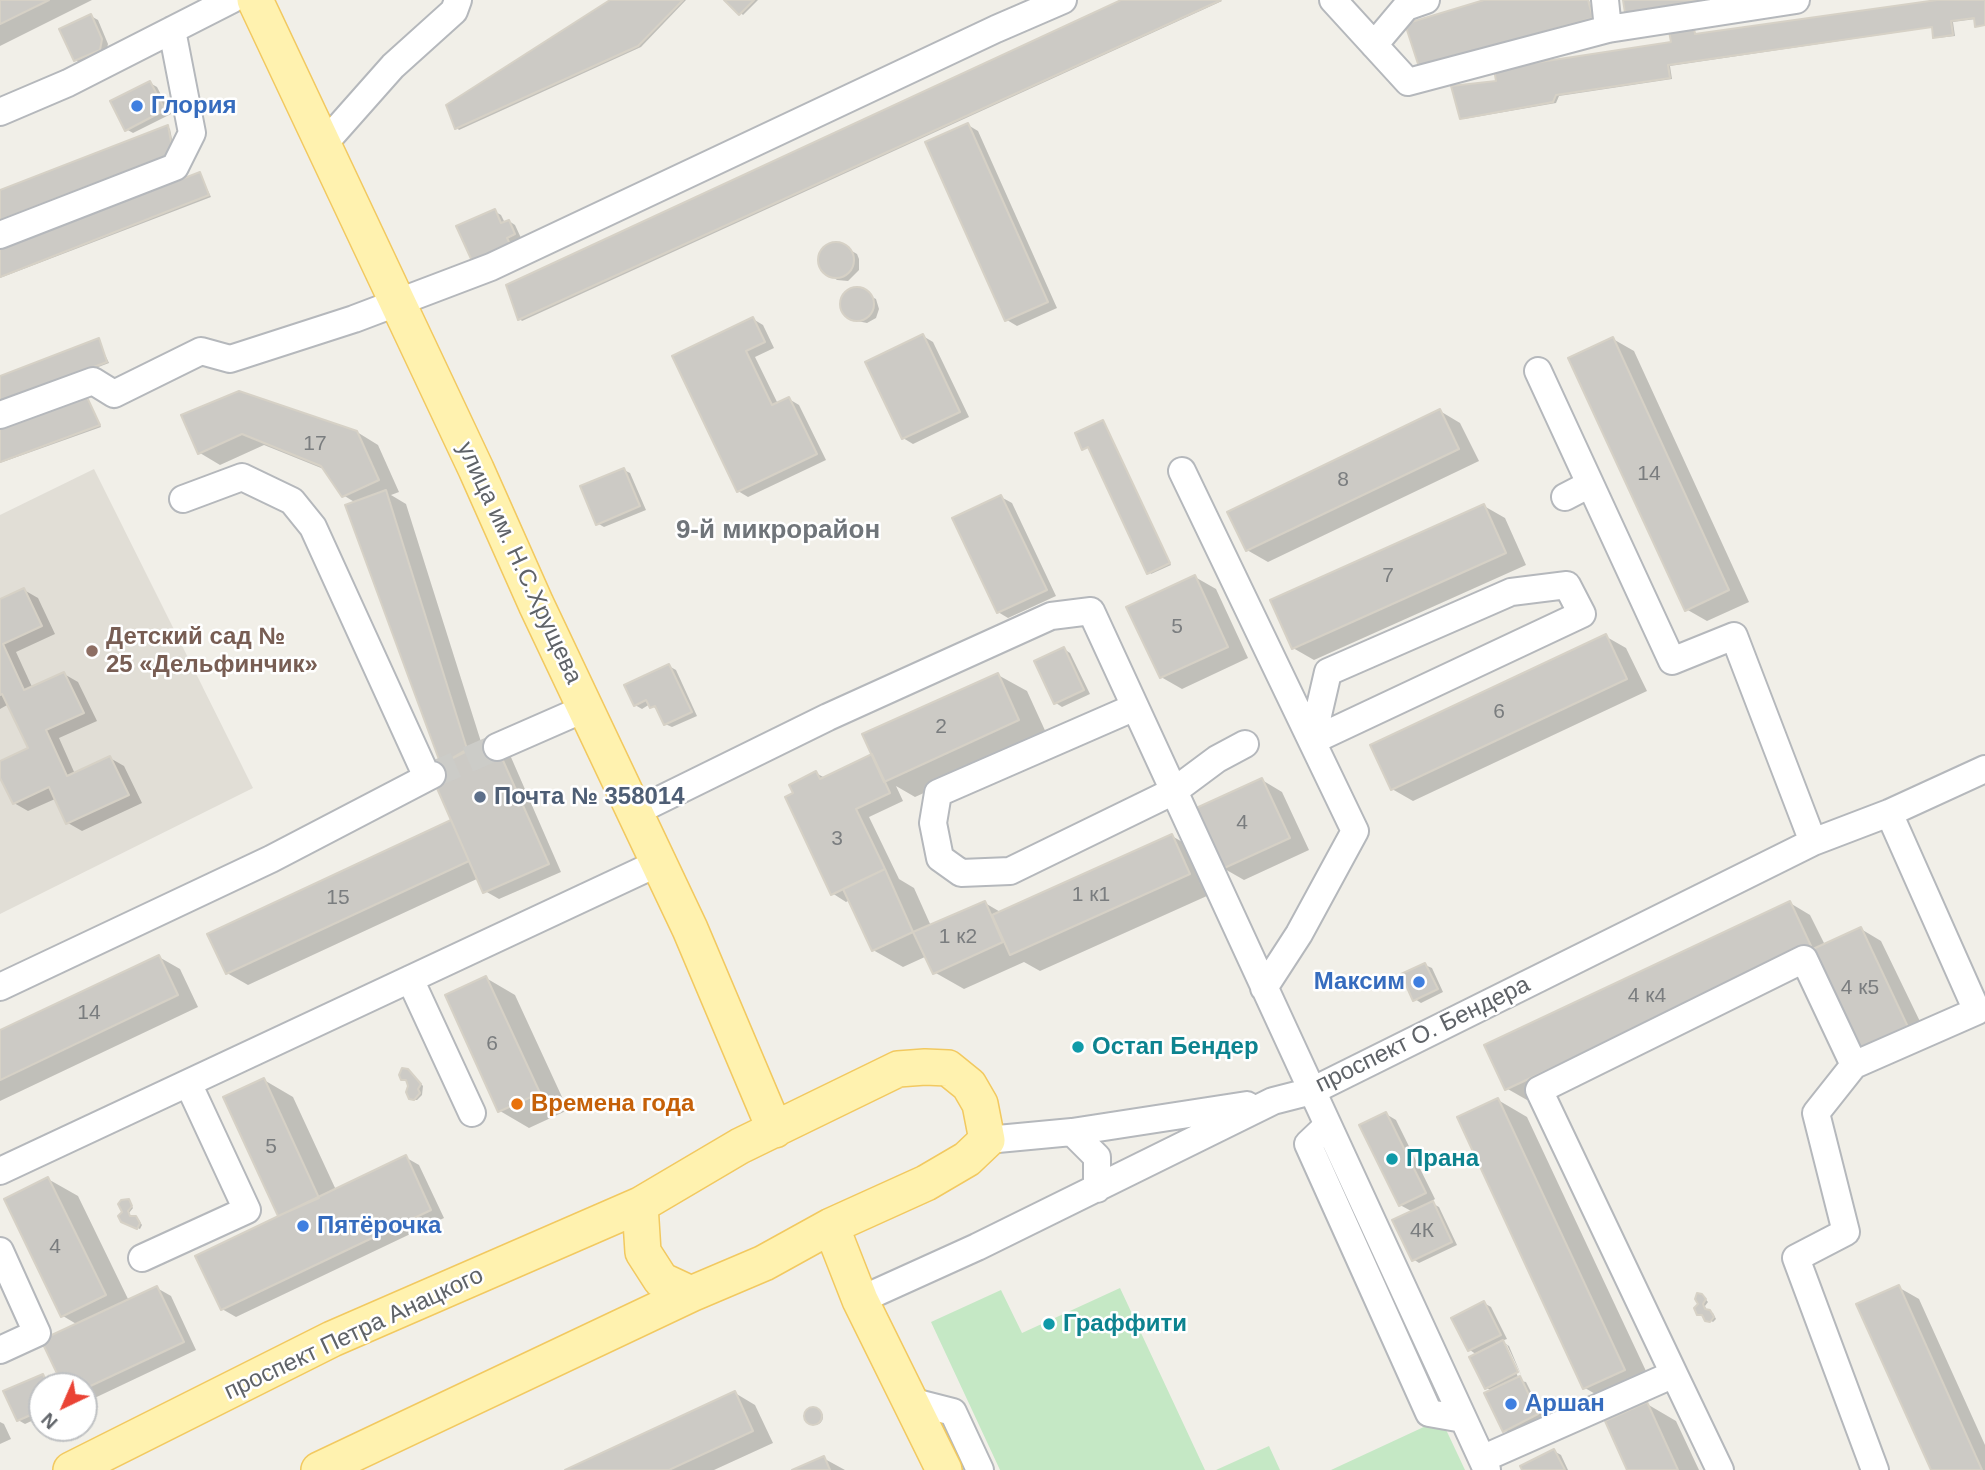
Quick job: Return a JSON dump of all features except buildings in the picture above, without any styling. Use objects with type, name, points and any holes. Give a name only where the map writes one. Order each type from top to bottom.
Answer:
[{"type":"main road","name":"улица им. Н.С.Хрущева","points":[[255,0],[690,929],[775,1130]]},
{"type":"main road","name":"проспект Петра Анацкого","points":[[71,1470],[332,1339],[640,1205],[708,1163],[898,1069],[948,1068],[969,1085],[980,1104],[987,1140]]},
{"type":"main road","points":[[320,1470],[691,1294],[764,1263],[831,1226],[926,1183],[967,1159],[987,1140]]},
{"type":"main road","points":[[640,1205],[643,1252],[661,1280],[691,1294]]},
{"type":"main road","points":[[831,1226],[860,1300],[944,1470]]},
{"type":"street","points":[[0,112],[68,83],[231,0]]},
{"type":"street","points":[[323,145],[393,66],[454,11],[458,0]]},
{"type":"street","points":[[0,415],[93,381],[114,394],[201,351],[230,359],[354,319],[491,267],[1063,0]]},
{"type":"street","points":[[1333,0],[1408,82],[1608,29],[1796,0]]},
{"type":"street","points":[[1374,45],[1406,8],[1426,0]]},
{"type":"street","points":[[1605,0],[1608,29]]},
{"type":"street","points":[[0,236],[175,167],[192,133],[172,30]]},
{"type":"street","points":[[1538,371],[1672,661],[1734,636],[1813,842]]},
{"type":"street","points":[[1182,471],[1355,831],[1299,934],[1265,988]]},
{"type":"street","points":[[0,987],[271,859],[429,776],[313,527],[292,501],[242,477],[183,499]]},
{"type":"street","points":[[1565,497],[1590,484]]},
{"type":"street","points":[[1567,585],[1582,614],[1312,741],[1328,672],[1511,592],[1567,585]]},
{"type":"street","points":[[635,812],[828,717],[1051,616],[1091,611],[1484,1465],[1674,1374]]},
{"type":"street","points":[[1135,707],[938,793],[933,823],[940,858],[961,873],[1010,871],[1174,791],[1217,759],[1245,744]]},
{"type":"street","points":[[497,747],[586,708]]},
{"type":"street","name":"проспект О. Бендера","points":[[860,1300],[977,1247],[1273,1101],[1312,1091],[1813,842],[1889,813],[1985,769]]},
{"type":"street","points":[[1875,1470],[1796,1258],[1846,1232],[1816,1113],[1854,1065],[1981,1020],[1889,813]]},
{"type":"street","points":[[0,1171],[658,863]]},
{"type":"street","points":[[1720,1470],[1539,1090],[1804,959],[1854,1065]]},
{"type":"street","points":[[410,979],[472,1113]]},
{"type":"street","points":[[142,1258],[247,1210],[188,1083]]},
{"type":"street","points":[[987,1140],[1072,1132],[1273,1101]]},
{"type":"street","points":[[1072,1132],[1097,1157],[1097,1188]]},
{"type":"street","points":[[0,1251],[37,1333],[0,1350]]},
{"type":"street","points":[[910,1401],[953,1412],[981,1470]]},
{"type":"shaded area","name":"Детский сад № 25 «Дельфинчик»","points":[[94,469],[253,788],[0,914],[0,515]]},
{"type":"green space","points":[[1120,1288],[1205,1470],[1000,1470],[931,1322],[1001,1290],[1022,1333]]},
{"type":"green space","points":[[1441,1419],[1465,1470],[1331,1470]]},
{"type":"green space","points":[[1269,1446],[1280,1470],[1216,1470]]},
{"type":"tunnel","points":[[432,775],[497,747]]},
{"type":"place","name":"Глория","points":[[137,106]]},
{"type":"place","name":"Детский сад № 25 «Дельфинчик»","points":[[92,651]]},
{"type":"place","name":"Почта № 358014","points":[[480,797]]},
{"type":"place","name":"Максим","points":[[1419,982]]},
{"type":"place","name":"Остап Бендер","points":[[1078,1047]]},
{"type":"place","name":"Времена года","points":[[517,1104]]},
{"type":"place","name":"Прана","points":[[1392,1159]]},
{"type":"place","name":"Пятёрочка","points":[[303,1226]]},
{"type":"place","name":"Граффити","points":[[1049,1324]]},
{"type":"place","name":"Аршан","points":[[1511,1404]]},
{"type":"district","name":"9-й микрорайон","points":[[778,531]]}]
